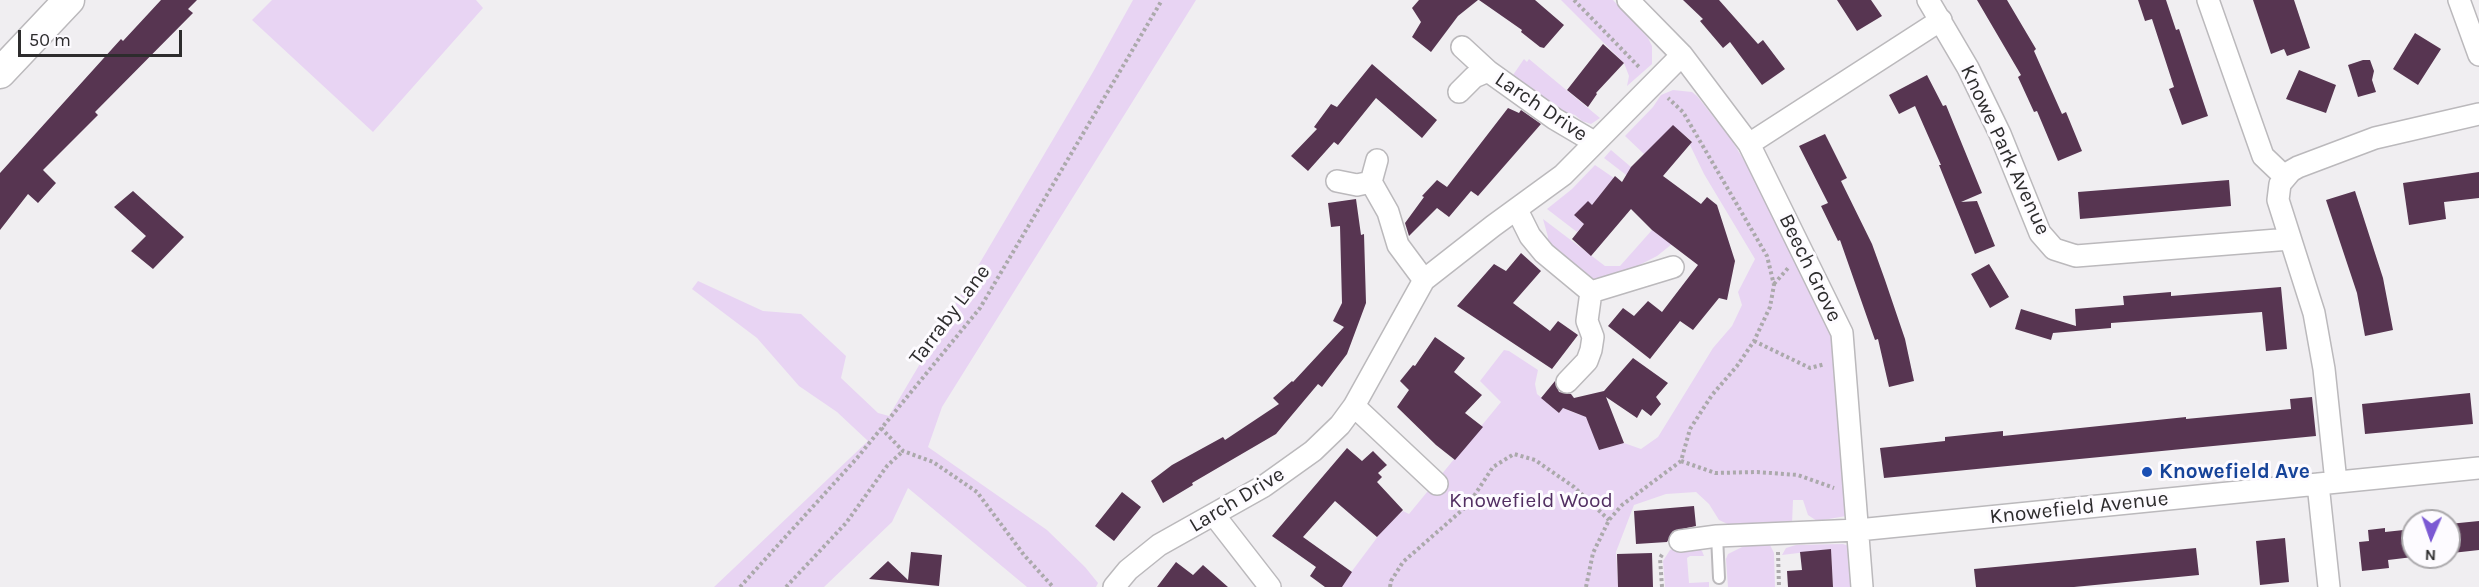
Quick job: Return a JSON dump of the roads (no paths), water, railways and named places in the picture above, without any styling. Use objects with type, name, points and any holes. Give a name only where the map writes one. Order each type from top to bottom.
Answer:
[{"type":"main road","points":[[0,73],[69,0]]},
{"type":"street","name":"Beech Grove","points":[[1628,0],[1682,55],[1749,144],[1842,333],[1862,587]]},
{"type":"street","name":"Knowe Park Avenue","points":[[1928,0],[1968,68],[2000,134],[2040,233],[2054,249],[2076,256],[2290,239]]},
{"type":"street","points":[[2208,0],[2264,156],[2285,177]]},
{"type":"street","points":[[2459,0],[2479,55]]},
{"type":"street","points":[[1749,144],[1941,20]]},
{"type":"street","name":"Larch Drive","points":[[1462,47],[1488,71],[1555,119],[1594,142]]},
{"type":"street","name":"Larch Drive","points":[[1114,587],[1128,570],[1159,545],[1264,486],[1313,451],[1340,425],[1354,406],[1424,280],[1492,226],[1563,175],[1682,55]]},
{"type":"street","name":"Larch Drive","points":[[1459,92],[1474,77],[1488,71]]},
{"type":"street","points":[[2329,587],[2324,369],[2313,313],[2278,200],[2280,184],[2291,171],[2305,164],[2375,138],[2479,114]]},
{"type":"street","points":[[1377,160],[1371,182],[1388,212],[1398,245],[1424,280]]},
{"type":"street","points":[[1337,181],[1357,185],[1371,182]]},
{"type":"street","points":[[1517,210],[1530,236],[1544,253],[1591,292]]},
{"type":"street","points":[[1591,292],[1673,267]]},
{"type":"street","points":[[1567,382],[1587,361],[1592,350],[1593,337],[1587,321],[1591,292]]},
{"type":"street","points":[[1354,406],[1437,484]]},
{"type":"street","name":"Knowefield Avenue","points":[[1680,542],[1717,536],[1858,530],[2479,468]]},
{"type":"street","points":[[1215,515],[1270,587]]},
{"type":"lane","points":[[1717,536],[1719,578]]},
{"type":"place","name":"Knowefield Ave","points":[[2147,472]]},
{"type":"park label","name":"Knowefield Wood","points":[[1531,501]]}]
